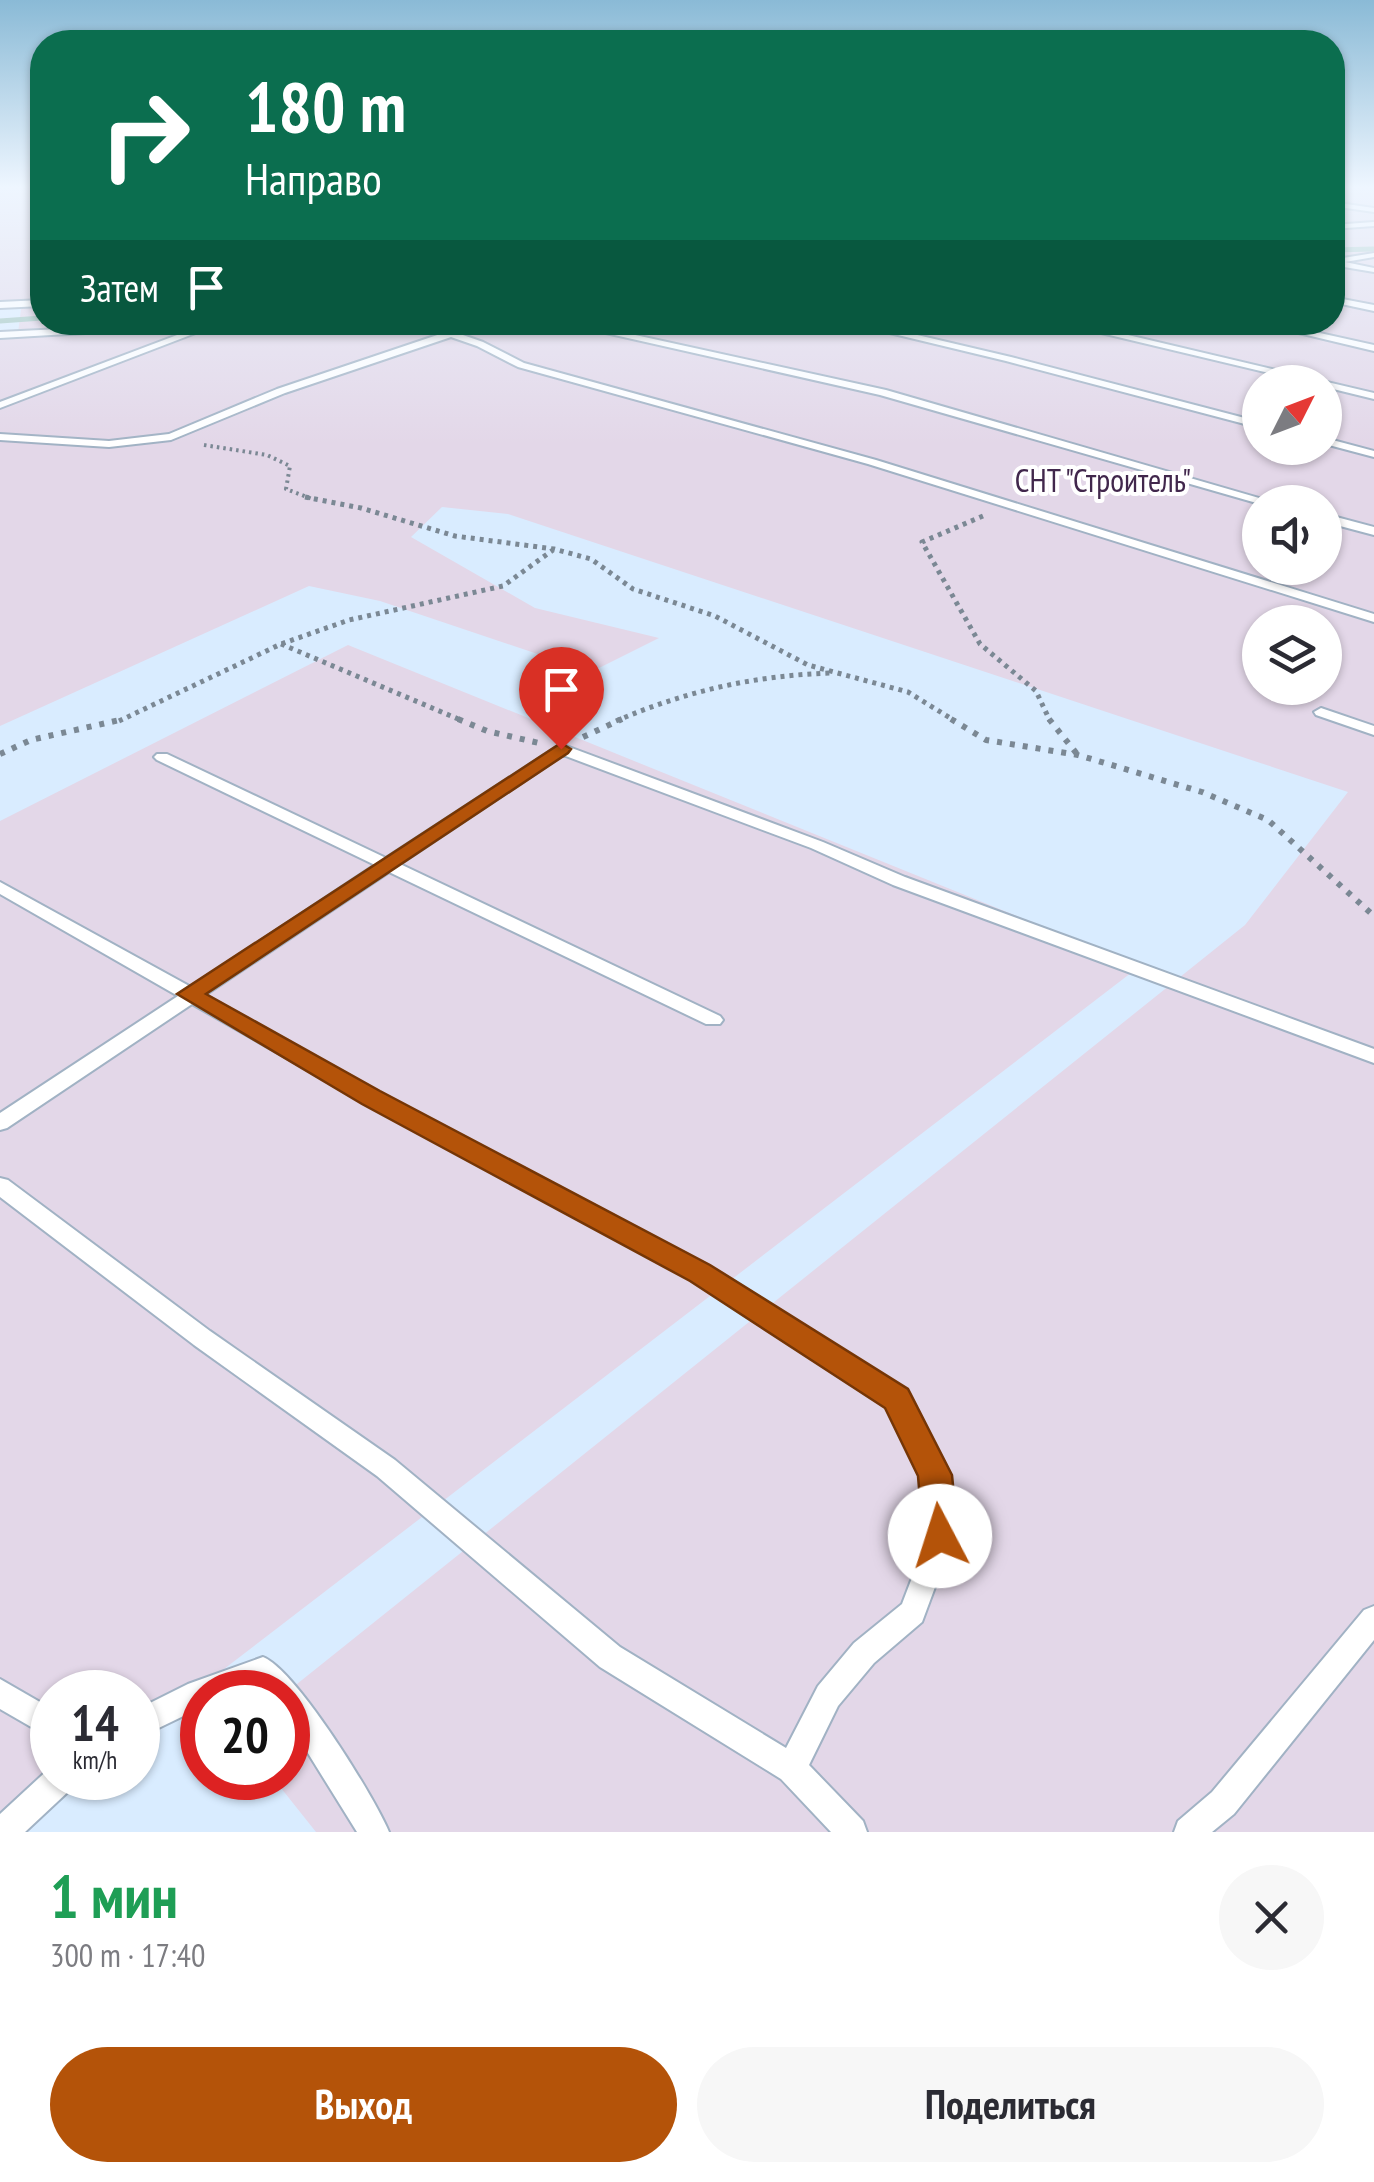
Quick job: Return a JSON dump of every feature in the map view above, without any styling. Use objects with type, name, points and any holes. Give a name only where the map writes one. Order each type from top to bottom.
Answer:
[{"type":"lane","points":[[1345,302],[1374,308]]},
{"type":"lane","points":[[0,305],[30,304]]},
{"type":"lane","points":[[0,335],[30,334]]},
{"type":"lane","points":[[0,404],[186,335]]},
{"type":"lane","points":[[0,438],[109,444],[171,437],[280,391],[447,335]]},
{"type":"lane","points":[[453,335],[520,364],[1010,504],[1374,618]]},
{"type":"lane","points":[[621,335],[882,392],[1242,495]]},
{"type":"lane","points":[[900,335],[1242,420]]},
{"type":"lane","points":[[1115,335],[1244,365]]},
{"type":"lane","points":[[1315,335],[1374,348]]},
{"type":"lane","points":[[1342,388],[1374,396]]},
{"type":"lane","points":[[1342,446],[1374,454]]},
{"type":"lane","points":[[1342,523],[1374,531]]},
{"type":"lane","points":[[1320,712],[1374,731]]},
{"type":"lane","points":[[0,1123],[561,749],[899,880],[1374,1056]]},
{"type":"lane","points":[[162,757],[713,1020]]},
{"type":"lane","points":[[0,887],[371,1098],[700,1273],[896,1398],[935,1475],[940,1536],[912,1613],[864,1654],[828,1696],[792,1768]]},
{"type":"lane","points":[[0,1186],[202,1338],[386,1468],[610,1657],[792,1768],[852,1832]]},
{"type":"lane","points":[[1188,1832],[1223,1804],[1374,1619]]},
{"type":"lane","points":[[0,1693],[30,1711]]},
{"type":"lane","points":[[310,1728],[374,1832]]},
{"type":"lane","points":[[3,1832],[37,1800]]},
{"type":"path","points":[[171,437],[267,455],[290,466],[286,489],[314,500],[361,508],[454,536],[591,559],[633,589],[715,616],[808,665],[850,673],[908,692],[986,740],[1078,755],[1202,792],[1268,820],[1374,916]]},
{"type":"path","points":[[1010,504],[922,542],[980,644],[1036,691],[1053,728],[1078,755]]},
{"type":"path","points":[[0,754],[31,740],[117,722],[281,644],[349,620],[503,586],[554,550]]},
{"type":"path","points":[[281,644],[488,730],[561,749],[638,709],[707,686],[784,672],[850,673]]},
{"type":"green space","name":"СНТ \"Строитель\"","points":[[0,274],[30,274],[30,335],[1345,335],[1345,274],[1374,274],[1374,1832],[316,1832],[291,1800],[310,1800],[310,1674],[1245,925],[1348,792],[508,514],[442,507],[411,537],[535,608],[659,638],[591,672],[380,601],[309,586],[0,726],[0,335],[18,333],[22,302],[0,302]]},
{"type":"green space","points":[[348,645],[1140,966],[223,1670],[180,1670],[180,1703],[160,1718],[160,1670],[30,1670],[30,1800],[46,1800],[0,1832],[0,821]]},
{"type":"waterway","points":[[0,321],[30,319]]},
{"type":"route","points":[[561,749],[189,994],[371,1098],[700,1273],[896,1398],[935,1475],[940,1536]]}]
